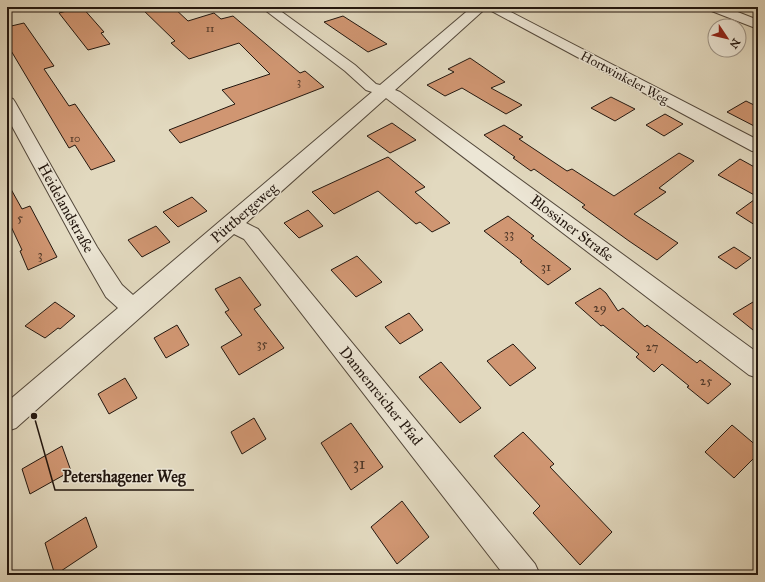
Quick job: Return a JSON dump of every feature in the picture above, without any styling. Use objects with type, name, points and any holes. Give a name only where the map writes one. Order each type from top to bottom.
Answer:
[{"type":"street","name":"Blossiner Straße","points":[[267,7],[350,68],[371,87],[394,95],[758,367]]},
{"type":"street","name":"Püttbergeweg","points":[[7,419],[480,7]]},
{"type":"street","name":"Hortwinkeler Weg","points":[[491,7],[758,147]]},
{"type":"street","points":[[714,7],[758,25]]},
{"type":"street","name":"Heidelandstraße","points":[[7,102],[90,252],[120,299],[134,308]]},
{"type":"street","name":"Dannenreicher Pfad","points":[[232,224],[251,234],[524,575]]},
{"type":"building","points":[[82,7],[104,32],[101,33],[110,44],[88,50],[59,13]]},
{"type":"building","points":[[140,7],[173,7],[188,21],[214,13],[221,19],[233,16],[300,73],[305,71],[324,87],[180,143],[169,130],[235,104],[222,90],[270,74],[239,43],[189,59],[171,43],[175,41]]},
{"type":"building","points":[[343,16],[387,44],[368,52],[324,22]]},
{"type":"building","points":[[24,23],[54,66],[44,69],[69,106],[75,104],[115,161],[91,170],[75,145],[69,148],[7,44],[7,27]]},
{"type":"building","points":[[470,58],[505,82],[491,88],[522,105],[506,114],[462,88],[445,96],[427,85],[454,72],[448,69]]},
{"type":"building","points":[[611,97],[635,109],[615,121],[591,108]]},
{"type":"building","points":[[746,101],[758,107],[758,128],[727,112]]},
{"type":"building","points":[[665,114],[683,124],[664,136],[646,125]]},
{"type":"building","points":[[392,123],[416,140],[390,153],[367,136]]},
{"type":"building","points":[[504,125],[523,137],[519,139],[567,171],[572,169],[614,196],[679,153],[694,161],[659,188],[666,192],[634,214],[678,243],[657,260],[582,207],[585,205],[534,169],[531,171],[513,158],[515,157],[484,135]]},
{"type":"building","points":[[388,157],[425,187],[415,192],[450,223],[432,232],[420,222],[416,224],[378,191],[334,214],[312,192]]},
{"type":"building","points":[[740,159],[758,169],[758,197],[718,175]]},
{"type":"building","points":[[7,182],[22,209],[30,206],[57,257],[28,270],[20,251],[22,250],[7,218]]},
{"type":"building","points":[[192,197],[207,211],[178,227],[163,212]]},
{"type":"building","points":[[758,197],[758,227],[736,213]]},
{"type":"building","points":[[308,210],[323,226],[299,238],[284,223]]},
{"type":"building","points":[[508,216],[534,236],[531,238],[571,269],[548,285],[520,262],[522,261],[484,231]]},
{"type":"building","points":[[156,226],[170,242],[142,257],[128,240]]},
{"type":"building","points":[[734,247],[751,258],[736,269],[718,257]]},
{"type":"building","points":[[357,256],[382,282],[356,297],[331,270]]},
{"type":"building","points":[[240,277],[261,305],[254,309],[284,348],[239,375],[221,347],[242,335],[225,312],[229,310],[215,289]]},
{"type":"building","points":[[600,288],[606,293],[618,311],[623,308],[645,327],[647,325],[697,363],[700,360],[731,384],[708,404],[662,364],[654,372],[636,357],[639,354],[603,325],[601,326],[575,303]]},
{"type":"building","points":[[758,299],[758,334],[733,314]]},
{"type":"building","points":[[55,302],[75,316],[60,329],[58,328],[45,338],[25,326]]},
{"type":"building","points":[[409,313],[423,330],[400,344],[385,327]]},
{"type":"building","points":[[177,325],[189,345],[166,358],[154,338]]},
{"type":"building","points":[[513,344],[536,368],[510,386],[487,361]]},
{"type":"building","points":[[441,362],[481,408],[460,423],[419,377]]},
{"type":"building","points":[[125,378],[137,398],[109,414],[98,394]]},
{"type":"building","points":[[254,418],[266,439],[242,454],[231,432]]},
{"type":"building","points":[[351,423],[383,467],[351,490],[321,443]]},
{"type":"building","points":[[732,425],[758,447],[758,454],[734,478],[705,452]]},
{"type":"building","points":[[523,432],[554,464],[550,467],[612,532],[580,565],[533,513],[540,506],[494,456]]},
{"type":"building","points":[[62,446],[71,471],[30,494],[22,469]]},
{"type":"building","points":[[402,501],[429,537],[397,564],[371,527]]},
{"type":"building","points":[[86,517],[97,547],[55,575],[45,543]]},
{"type":"place","name":"Petershagener Weg","points":[[34,416]]}]
